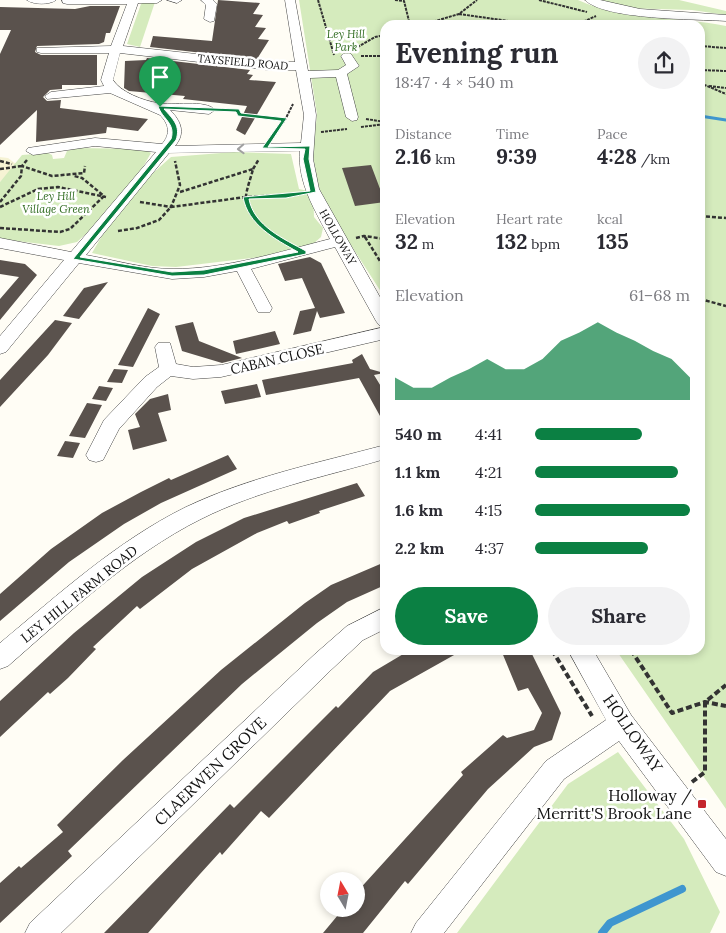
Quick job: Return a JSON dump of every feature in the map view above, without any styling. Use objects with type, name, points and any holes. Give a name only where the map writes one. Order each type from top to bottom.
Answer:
[{"type":"street","points":[[32,0],[50,2]]},
{"type":"street","points":[[113,89],[107,80],[109,68],[134,0]]},
{"type":"street","points":[[66,2],[157,0]]},
{"type":"street","points":[[172,0],[177,0]]},
{"type":"street","points":[[206,0],[212,4],[210,19]]},
{"type":"street","name":"HOLLOWAY","points":[[290,0],[310,115],[306,159],[313,192],[380,312]]},
{"type":"street","points":[[590,0],[622,10],[726,18]]},
{"type":"street","points":[[701,4],[726,10]]},
{"type":"street","name":"TAYSFIELD ROAD","points":[[49,48],[117,49],[302,71],[341,72]]},
{"type":"street","points":[[347,56],[353,66],[341,72],[352,117]]},
{"type":"street","points":[[51,96],[113,89],[160,107],[176,106],[209,110]]},
{"type":"street","points":[[0,348],[95,234],[172,149],[176,133],[175,128],[160,107]]},
{"type":"street","points":[[33,151],[59,152],[96,142],[172,149],[308,147]]},
{"type":"street","points":[[0,243],[172,274],[204,272],[242,266],[304,252],[340,241]]},
{"type":"street","points":[[242,266],[264,308]]},
{"type":"street","name":"CABAN CLOSE","points":[[168,369],[193,373],[221,371],[380,334]]},
{"type":"street","points":[[96,454],[110,425],[151,382],[168,369],[164,347]]},
{"type":"street","name":"LEY HILL FARM ROAD","points":[[0,658],[122,555],[171,524],[224,499],[298,475],[380,453]]},
{"type":"street","name":"CLAERWEN GROVE","points":[[40,933],[323,662],[355,633],[380,620]]},
{"type":"street","name":"HOLLOWAY","points":[[582,655],[613,731],[676,794],[726,862]]},
{"type":"street","points":[[426,933],[555,770],[613,731]]},
{"type":"path","points":[[318,0],[334,57],[380,56]]},
{"type":"path","points":[[395,0],[404,1],[409,20]]},
{"type":"path","points":[[439,20],[459,14],[477,0]]},
{"type":"path","points":[[539,0],[598,15],[587,20]]},
{"type":"path","points":[[459,14],[501,20]]},
{"type":"path","points":[[347,56],[355,47],[380,37]]},
{"type":"path","points":[[705,46],[726,48]]},
{"type":"path","points":[[705,70],[726,71]]},
{"type":"path","points":[[706,86],[726,88]]},
{"type":"path","points":[[706,86],[726,94]]},
{"type":"path","points":[[265,148],[268,140],[285,120],[293,103],[292,96]]},
{"type":"path","points":[[209,110],[215,108],[239,111],[238,114],[285,120]]},
{"type":"path","points":[[352,117],[380,121]]},
{"type":"path","points":[[95,234],[137,228],[159,220],[171,207],[180,192],[181,178],[172,149]]},
{"type":"path","points":[[0,202],[21,176],[22,166],[33,151]]},
{"type":"path","points":[[0,161],[22,166],[40,175],[82,178],[104,196]]},
{"type":"path","points":[[0,169],[10,166],[22,166]]},
{"type":"path","points":[[74,176],[84,173],[84,166]]},
{"type":"path","points":[[180,192],[253,169],[246,197],[248,209],[262,225],[278,238],[304,252]]},
{"type":"path","points":[[0,207],[38,188],[58,187],[104,196]]},
{"type":"path","points":[[147,203],[171,207],[246,197],[286,196],[313,192]]},
{"type":"path","points":[[0,228],[60,232],[70,229],[104,196]]},
{"type":"path","points":[[705,216],[726,218]]},
{"type":"path","points":[[364,236],[380,261]]},
{"type":"path","points":[[340,241],[364,236],[380,238]]},
{"type":"path","points":[[705,300],[726,306]]},
{"type":"path","points":[[556,655],[613,731]]},
{"type":"path","points":[[634,655],[672,713],[705,702],[726,685]]},
{"type":"path","points":[[705,702],[726,706]]},
{"type":"path","points":[[676,794],[706,772],[705,702]]},
{"type":"shaded area","points":[[0,157],[8,158],[16,164],[0,182]]},
{"type":"green space","name":"Ley Hill Park","points":[[299,0],[578,0],[614,12],[679,20],[380,20],[380,290],[347,239],[318,187],[313,155],[317,114]]},
{"type":"green space","points":[[599,0],[679,0],[726,11],[726,15],[692,10],[621,8]]},
{"type":"green space","points":[[144,2],[155,2],[140,47],[127,44],[141,4]]},
{"type":"green space","name":"Ley Hill Park","points":[[705,23],[726,26],[726,809],[619,655],[705,655]]},
{"type":"green space","name":"Ley Hill Village Green","points":[[76,148],[144,149],[151,153],[125,198],[171,157],[234,152],[291,154],[299,189],[313,192],[314,217],[323,228],[321,237],[304,252],[176,267],[152,266],[92,253],[122,201],[77,242],[59,246],[0,239],[0,182],[22,155],[48,153],[52,155],[53,159],[64,158],[67,151]]},
{"type":"green space","points":[[618,752],[684,839],[720,912],[710,933],[457,933],[568,784]]},
{"type":"building","points":[[218,0],[260,3],[253,14],[263,15],[255,27],[266,28],[258,39],[269,40],[257,59],[150,47],[153,36],[212,41]]},
{"type":"building","points":[[90,6],[120,6],[110,33],[106,33],[104,42],[99,44],[37,46],[35,52],[41,55],[97,55],[97,85],[62,85],[62,89],[50,90],[43,97],[47,101],[61,100],[60,108],[148,119],[138,131],[107,127],[106,133],[36,142],[37,110],[0,145],[0,54],[11,30],[0,30],[0,7],[75,9]]},
{"type":"building","points":[[147,58],[250,70],[247,74],[253,75],[249,80],[276,82],[245,135],[236,130],[247,106],[183,99],[185,96],[129,91],[124,88],[125,61],[146,60]]},
{"type":"building","points":[[371,165],[380,189],[380,203],[355,206],[342,168]]},
{"type":"building","points":[[310,257],[321,263],[345,313],[320,318],[317,311],[311,331],[293,335],[300,311],[315,308],[302,278],[285,281],[278,264]]},
{"type":"building","points":[[0,260],[25,264],[37,275],[0,320],[0,299],[19,277],[0,274]]},
{"type":"building","points":[[108,282],[79,319],[63,316],[84,288]]},
{"type":"building","points":[[148,308],[160,314],[133,367],[118,365]]},
{"type":"building","points":[[55,320],[72,323],[48,355],[0,407],[0,380]]},
{"type":"building","points":[[193,322],[199,341],[242,358],[222,363],[182,351],[175,326]]},
{"type":"building","points":[[275,331],[280,344],[236,354],[233,341]]},
{"type":"building","points":[[362,354],[370,369],[380,372],[380,374],[374,375],[380,385],[380,416],[359,378],[266,395],[262,380],[353,363],[352,360]]},
{"type":"building","points":[[114,369],[128,370],[122,383],[107,382]]},
{"type":"building","points":[[257,384],[261,397],[225,404],[221,391]]},
{"type":"building","points":[[99,386],[113,388],[106,401],[92,399]]},
{"type":"building","points":[[168,394],[171,410],[158,413],[167,441],[133,450],[128,430],[140,427],[135,414],[150,399]]},
{"type":"building","points":[[87,403],[102,405],[85,438],[69,436]]},
{"type":"building","points":[[65,441],[80,443],[73,458],[57,456]]},
{"type":"building","points":[[228,455],[237,469],[161,503],[124,524],[69,562],[0,621],[0,594],[51,549],[102,513],[141,492],[169,478],[171,480]]},
{"type":"building","points":[[357,483],[365,496],[319,511],[320,513],[289,524],[287,521],[257,533],[192,569],[140,609],[137,606],[93,647],[96,649],[68,678],[50,694],[48,692],[0,737],[0,701],[74,633],[142,577],[196,542],[244,518]]},
{"type":"building","points":[[380,564],[380,587],[347,602],[317,623],[242,684],[68,851],[72,856],[0,923],[0,883],[19,866],[21,868],[63,832],[57,825],[123,760],[221,670],[305,603],[331,585]]},
{"type":"building","points":[[402,655],[454,655],[390,691],[269,818],[261,811],[222,855],[220,852],[148,933],[104,933],[230,804],[234,808],[336,706],[338,708],[373,672]]},
{"type":"building","points":[[503,655],[532,655],[561,713],[552,740],[534,747],[488,789],[408,884],[405,881],[363,933],[323,933],[336,918],[365,918],[365,883],[463,775],[461,772],[503,735],[507,738],[534,730],[542,713],[528,688],[518,691]]},
{"type":"waterway","points":[[705,117],[726,120]]},
{"type":"waterway","points":[[602,933],[610,923],[682,889]]},
{"type":"place","name":"Holloway / Merritt'S Brook Lane","points":[[702,804]]},
{"type":"route","points":[[176,106],[209,110],[215,108],[239,111],[238,114],[285,120],[268,140],[265,148],[308,147],[306,159],[313,192],[286,196],[246,197],[248,209],[262,225],[278,238],[304,252],[262,262],[204,272],[172,274],[76,258],[173,140],[176,133],[174,124],[160,107],[176,106]]}]
